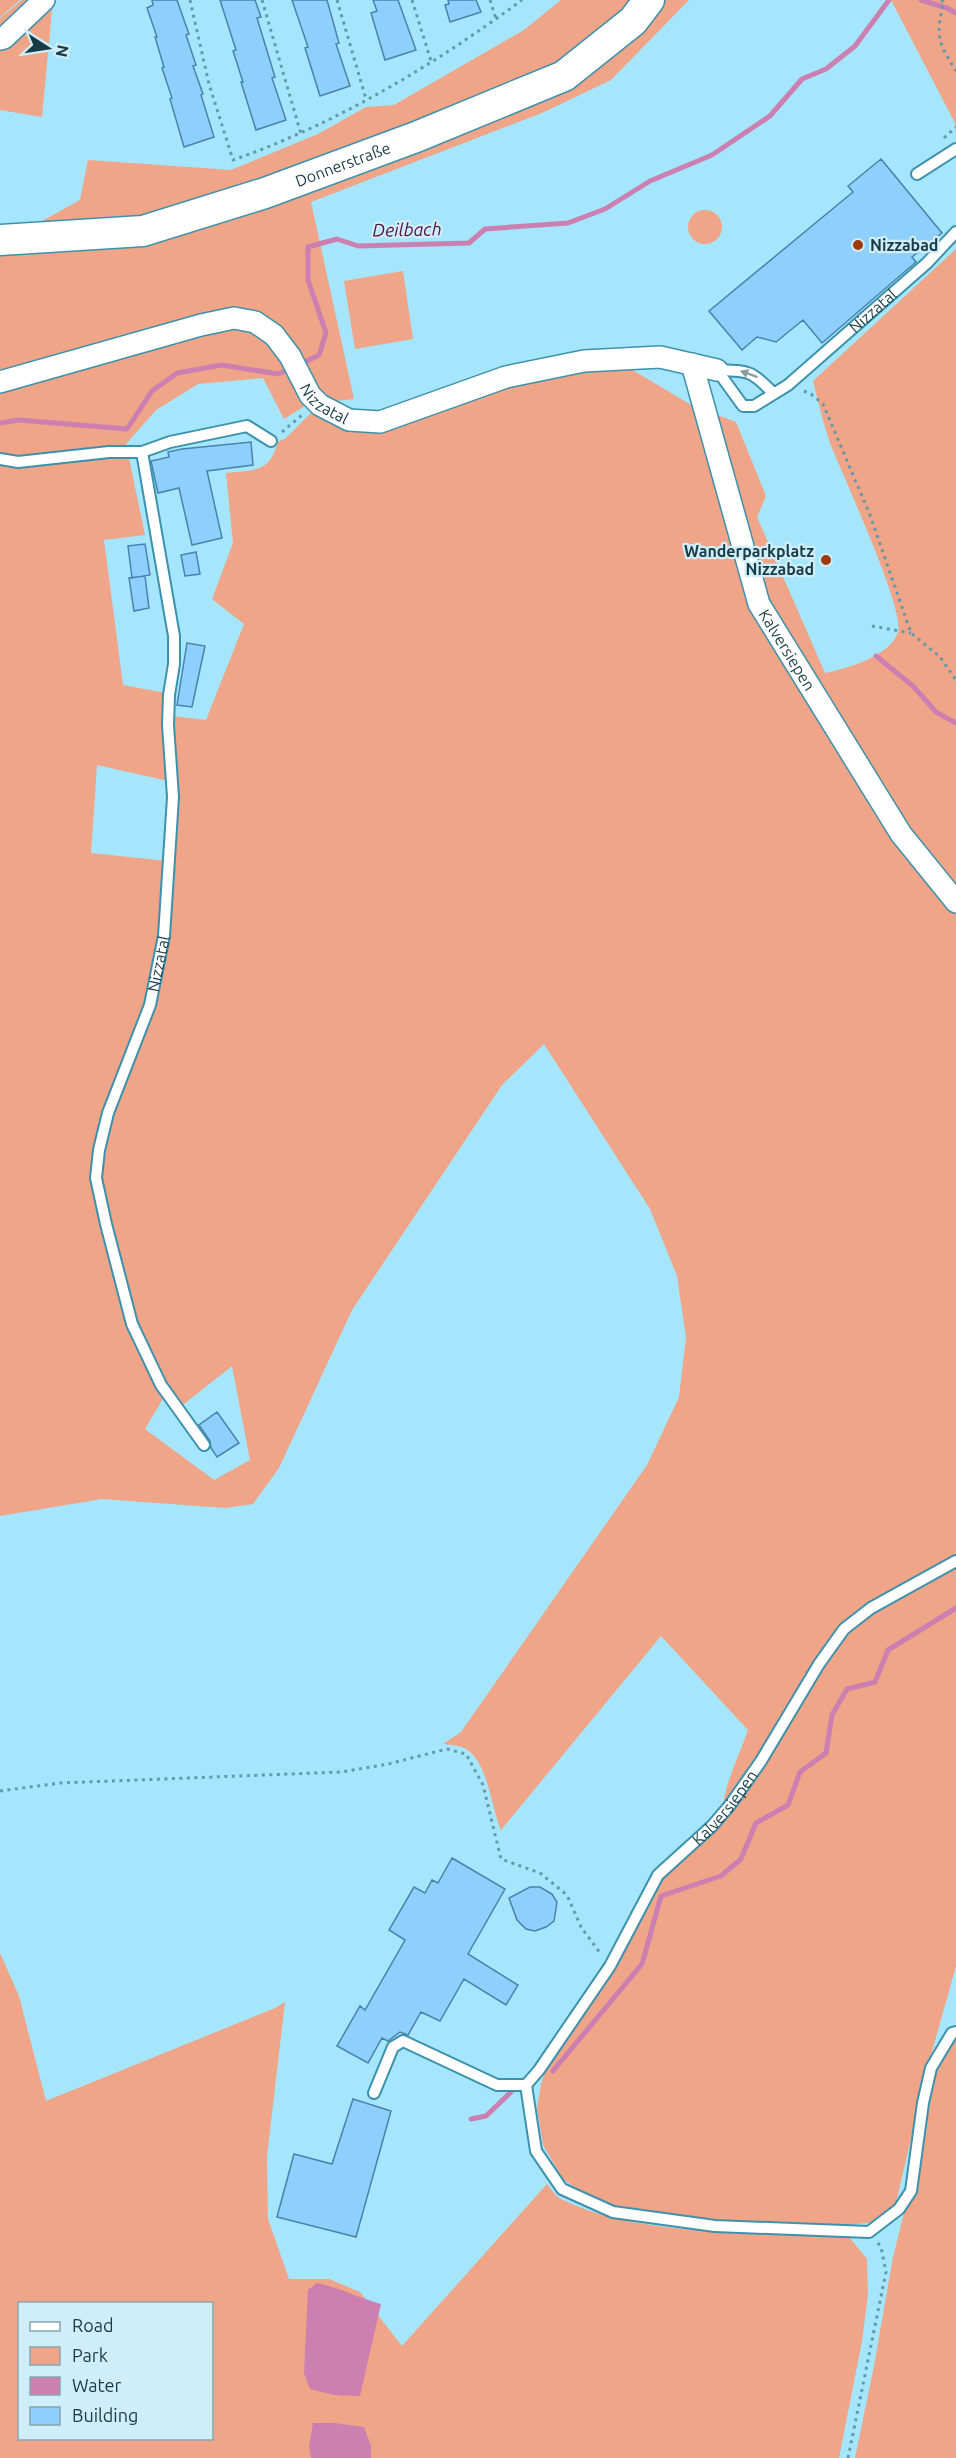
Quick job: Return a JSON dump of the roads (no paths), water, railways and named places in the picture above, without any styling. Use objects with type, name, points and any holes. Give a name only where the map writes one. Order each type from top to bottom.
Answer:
[{"type":"main road","name":"Donnerstraße","points":[[0,240],[143,231],[287,185],[564,76],[633,21],[650,0]]},
{"type":"street","points":[[0,39],[4,38],[44,0]]},
{"type":"street","name":"Nizzatal","points":[[0,381],[201,325],[234,318],[255,322],[274,334],[290,356],[310,395],[317,402],[349,420],[380,422],[506,377],[584,361],[660,357],[717,370]]},
{"type":"street","name":"Kalversiepen","points":[[692,364],[759,604],[901,834],[956,902]]},
{"type":"lane","points":[[917,174],[956,149]]},
{"type":"lane","name":"Nizzatal","points":[[717,370],[743,406],[754,406],[788,385],[918,270],[956,232]]},
{"type":"lane","points":[[717,370],[739,370],[756,375],[772,393]]},
{"type":"lane","points":[[0,459],[18,462],[109,452],[142,452],[170,442],[247,426],[271,441]]},
{"type":"lane","name":"Nizzatal","points":[[142,452],[174,636],[174,664],[169,695],[168,725],[173,797],[164,936],[150,1005],[108,1113],[99,1150],[96,1178],[105,1224],[132,1324],[161,1385],[204,1445]]},
{"type":"lane","name":"Kalversiepen","points":[[526,2085],[610,1966],[657,1875],[712,1826],[730,1806],[761,1761],[819,1664],[844,1629],[871,1608],[956,1561]]},
{"type":"lane","points":[[374,2093],[393,2047],[403,2041],[496,2085],[526,2085],[536,2151],[562,2189],[613,2212],[715,2226],[869,2232],[899,2209],[910,2191],[923,2103],[931,2068],[952,2034],[956,2032]]},
{"type":"water","points":[[317,2283],[381,2304],[360,2396],[334,2395],[310,2389],[304,2373],[308,2290]]},
{"type":"water","points":[[313,2423],[364,2427],[371,2446],[371,2458],[311,2458],[309,2446]]},
{"type":"waterway","name":"Deilbach","points":[[299,365],[319,355],[326,333],[308,280],[308,247],[337,239],[358,246],[469,243],[485,229],[568,223],[605,209],[650,181],[712,155],[770,116],[802,79],[826,69],[855,46],[889,0]]},
{"type":"waterway","name":"Deilbach","points":[[921,0],[956,13]]},
{"type":"waterway","name":"Deilbach","points":[[0,423],[19,420],[127,429],[152,391],[177,373],[222,365],[278,374],[290,369]]},
{"type":"waterway","points":[[876,656],[913,686],[936,712],[956,723]]},
{"type":"waterway","points":[[553,2071],[642,1964],[661,1896],[721,1876],[741,1859],[756,1823],[788,1805],[800,1772],[826,1753],[832,1715],[847,1689],[875,1682],[888,1650],[956,1608]]},
{"type":"waterway","points":[[471,2119],[486,2116],[511,2092]]},
{"type":"place","name":"Nizzabad","points":[[858,245]]},
{"type":"place","name":"Wanderparkplatz Nizzabad","points":[[826,560]]}]
